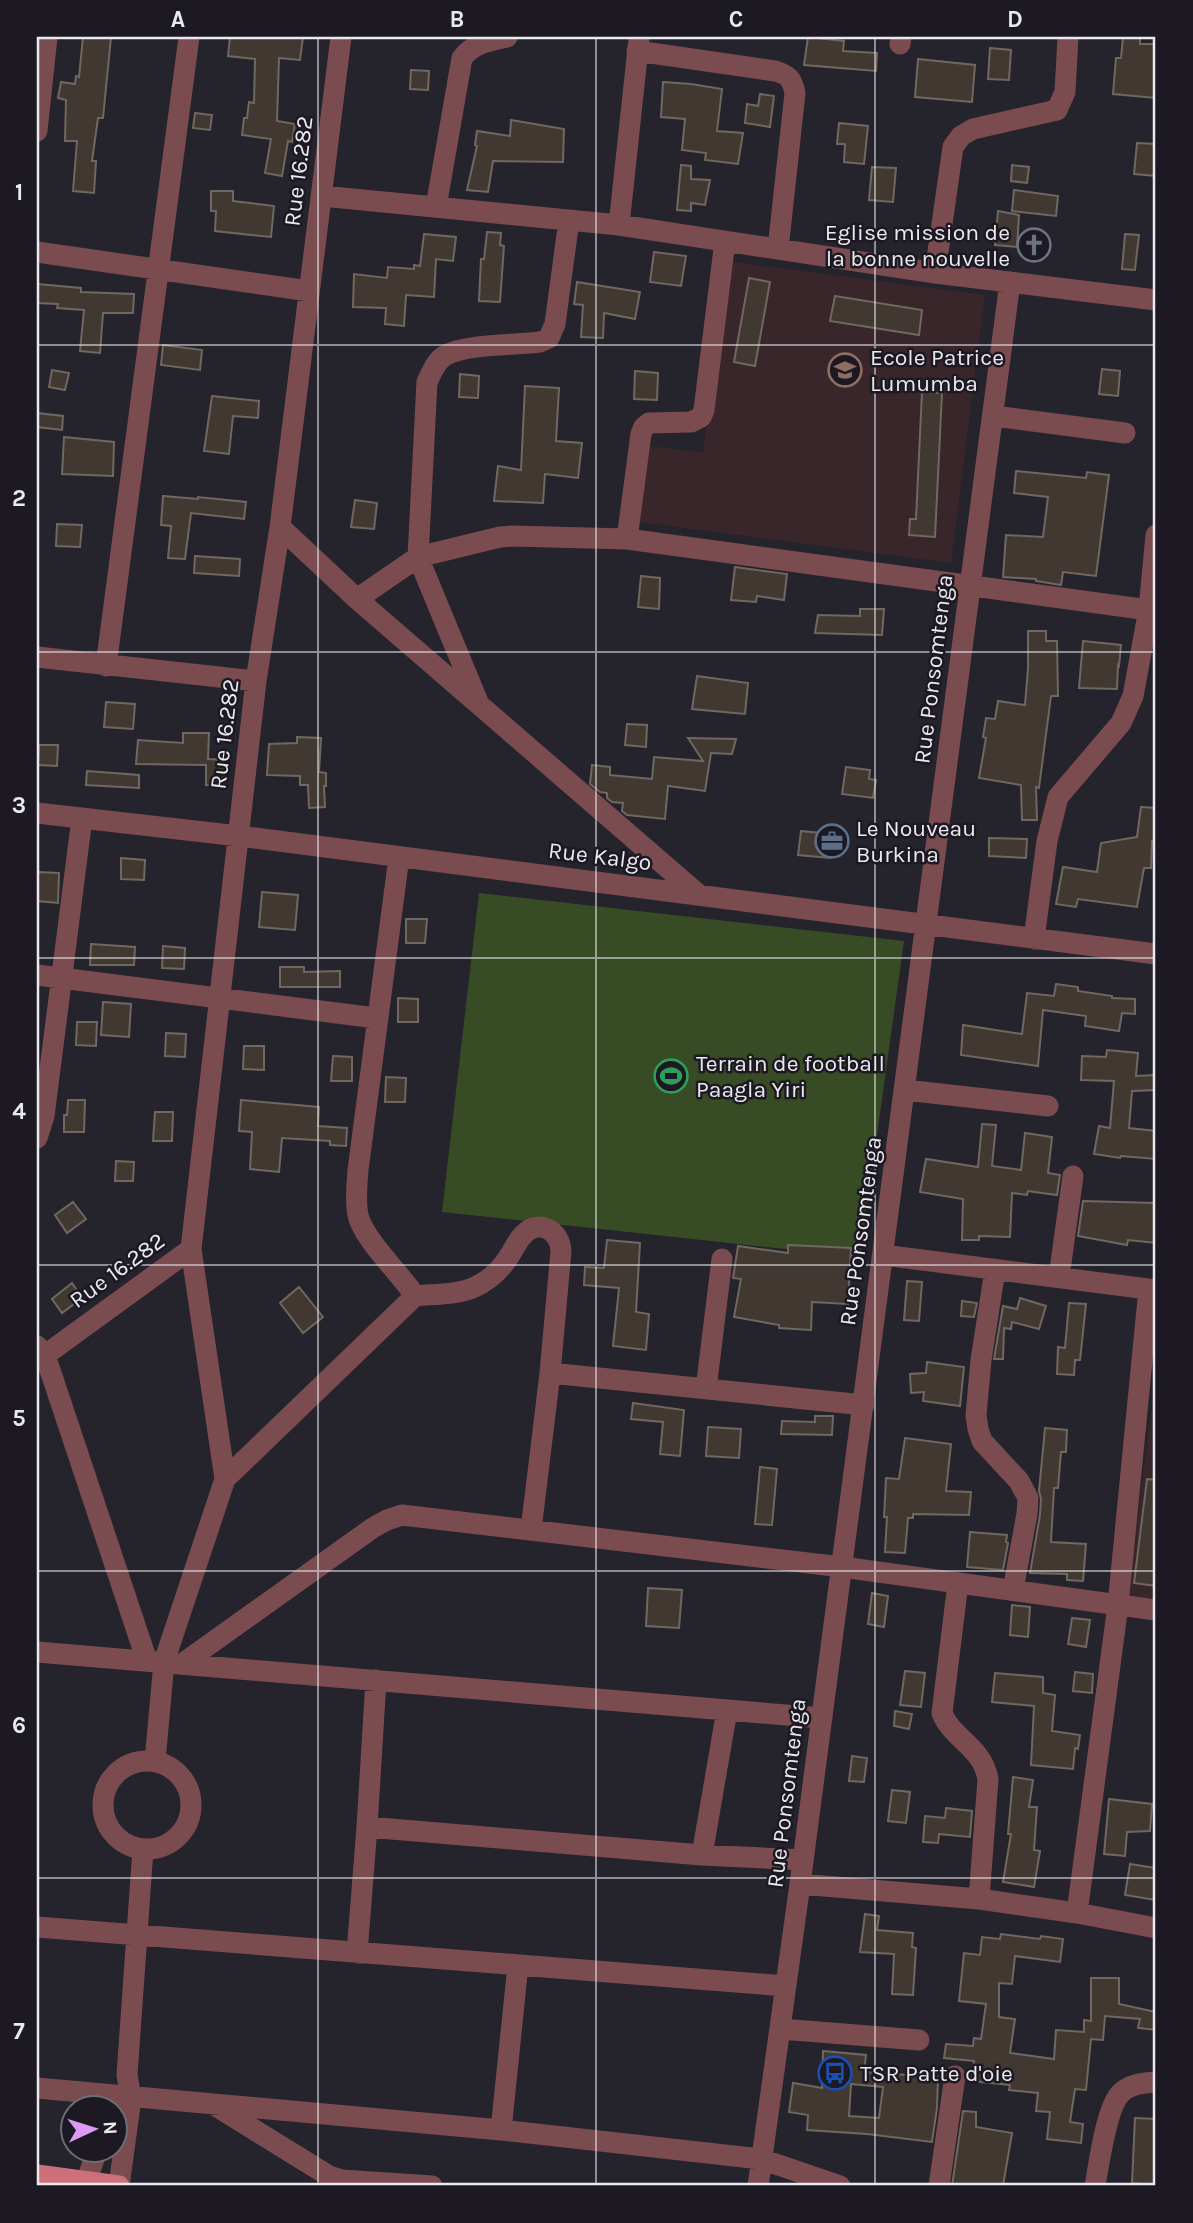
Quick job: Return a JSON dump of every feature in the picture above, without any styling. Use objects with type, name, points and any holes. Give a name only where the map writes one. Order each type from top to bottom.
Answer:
[{"type":"main road","points":[[37,2175],[119,2186]]},
{"type":"street","points":[[37,131],[47,37]]},
{"type":"street","points":[[106,666],[189,37]]},
{"type":"street","name":"Rue 16.282","points":[[39,1354],[191,1249],[256,681],[279,527],[341,37]]},
{"type":"street","points":[[436,207],[462,58],[469,49],[478,44],[507,37]]},
{"type":"street","points":[[934,273],[953,147],[961,136],[973,129],[1057,110],[1065,92],[1068,37]]},
{"type":"street","points":[[619,225],[638,44],[775,71],[792,80],[795,93],[778,249]]},
{"type":"street","points":[[322,196],[619,225],[934,273],[1156,300]]},
{"type":"street","points":[[478,702],[418,557],[427,382],[434,366],[444,356],[460,350],[540,342],[549,338],[555,324],[569,220]]},
{"type":"street","points":[[627,539],[644,427],[649,423],[691,422],[701,417],[704,410],[725,241]]},
{"type":"street","points":[[37,252],[309,291]]},
{"type":"street","name":"Rue Ponsomtenga","points":[[758,2186],[864,1405],[1010,282]]},
{"type":"street","points":[[994,416],[1125,433]]},
{"type":"street","points":[[279,527],[357,599],[699,895]]},
{"type":"street","points":[[1034,939],[1051,818],[1058,797],[1121,723],[1133,696],[1153,610],[1156,535]]},
{"type":"street","points":[[357,599],[418,557],[512,536],[627,539],[1153,610]]},
{"type":"street","points":[[37,657],[256,681]]},
{"type":"street","name":"Rue Kalgo","points":[[37,813],[239,836],[1156,954]]},
{"type":"street","points":[[37,1138],[44,1116],[82,818]]},
{"type":"street","points":[[399,857],[358,1171],[358,1216],[365,1231],[415,1296]]},
{"type":"street","points":[[37,975],[376,1018]]},
{"type":"street","points":[[905,1090],[1048,1106]]},
{"type":"street","points":[[1059,1278],[1073,1176]]},
{"type":"street","points":[[225,1479],[415,1296],[463,1292],[477,1286],[507,1260],[523,1235],[539,1227],[553,1231],[561,1243],[561,1251],[550,1373],[531,1530]]},
{"type":"street","points":[[155,1761],[164,1662],[225,1479],[191,1249]]},
{"type":"street","points":[[883,1255],[1153,1289],[1118,1605],[1077,1913]]},
{"type":"street","points":[[706,1389],[722,1259]]},
{"type":"street","points":[[995,1270],[981,1360],[976,1415],[982,1441],[1019,1481],[1028,1498],[1013,1590]]},
{"type":"street","points":[[39,1354],[164,1662]]},
{"type":"street","points":[[550,1373],[864,1405]]},
{"type":"street","points":[[164,1662],[387,1520],[402,1515],[842,1566],[1156,1610]]},
{"type":"street","points":[[958,1583],[942,1713],[946,1722],[967,1742],[985,1765],[988,1779],[979,1899]]},
{"type":"street","points":[[37,1652],[822,1718]]},
{"type":"street","points":[[357,1953],[368,1827],[376,1680]]},
{"type":"street","points":[[702,1855],[727,1710]]},
{"type":"street","points":[[155,1761],[171,1767],[185,1780],[192,1809],[188,1824],[178,1839],[163,1848],[148,1850],[130,1846],[118,1839],[107,1826],[103,1807],[105,1790],[114,1776],[130,1764],[155,1761]]},
{"type":"street","points":[[368,1827],[702,1855],[803,1860]]},
{"type":"street","points":[[121,2094],[127,2075],[143,1849]]},
{"type":"street","points":[[800,1884],[979,1899],[1156,1928]]},
{"type":"street","points":[[37,1927],[786,1986]]},
{"type":"street","points":[[501,2130],[518,1965]]},
{"type":"street","points":[[781,2028],[919,2040]]},
{"type":"street","points":[[939,2186],[955,2077]]},
{"type":"street","points":[[1095,2186],[1112,2104],[1122,2092],[1140,2083],[1156,2082]]},
{"type":"street","points":[[37,2088],[78,2094]]},
{"type":"street","points":[[130,2100],[211,2103],[501,2130],[761,2159],[840,2186]]},
{"type":"street","points":[[211,2103],[329,2176],[342,2180],[432,2186]]},
{"type":"street","points":[[85,2183],[92,2164]]},
{"type":"street","points":[[119,2164],[119,2186]]},
{"type":"shaded area","name":"Ecole Patrice Lumumba","points":[[727,261],[985,295],[951,563],[639,522],[648,446],[703,452]]},
{"type":"shaded area","points":[[1156,1375],[1156,1599],[1127,1597]]},
{"type":"green space","name":"Terrain de football Paagla Yiri","points":[[479,893],[904,941],[860,1257],[442,1212]]},
{"type":"building","points":[[83,37],[111,37],[103,118],[98,118],[92,161],[96,161],[94,193],[73,191],[77,141],[65,141],[66,100],[58,98],[61,82],[75,84],[76,76],[79,77]]},
{"type":"building","points":[[230,37],[303,37],[300,60],[279,58],[277,121],[295,124],[292,142],[288,141],[282,176],[265,173],[271,139],[242,135],[249,102],[254,103],[255,59],[228,56]]},
{"type":"building","points":[[808,37],[844,41],[843,51],[877,53],[876,71],[804,65]]},
{"type":"building","points":[[1123,37],[1140,37],[1140,44],[1156,44],[1156,98],[1113,94],[1116,58],[1121,58]]},
{"type":"building","points":[[990,48],[1011,50],[1009,80],[988,79]]},
{"type":"building","points":[[918,59],[975,65],[972,102],[915,97]]},
{"type":"building","points":[[411,70],[429,71],[428,90],[410,89]]},
{"type":"building","points":[[663,82],[722,89],[717,131],[743,133],[738,164],[705,160],[706,153],[682,150],[685,119],[661,117]]},
{"type":"building","points":[[760,94],[774,96],[770,127],[745,123],[747,104],[758,106]]},
{"type":"building","points":[[195,113],[212,115],[210,130],[193,128]]},
{"type":"building","points":[[511,120],[564,129],[563,162],[493,161],[488,192],[467,190],[477,146],[477,131],[510,136]]},
{"type":"building","points":[[839,123],[868,126],[864,164],[844,162],[845,144],[837,144]]},
{"type":"building","points":[[1137,143],[1156,144],[1156,176],[1134,174]]},
{"type":"building","points":[[681,165],[691,166],[691,179],[710,180],[705,205],[691,203],[691,211],[677,210]]},
{"type":"building","points":[[1012,165],[1029,167],[1027,183],[1011,181]]},
{"type":"building","points":[[872,167],[896,168],[893,202],[869,200]]},
{"type":"building","points":[[1014,190],[1058,196],[1056,216],[1012,211]]},
{"type":"building","points":[[211,191],[233,191],[233,201],[274,206],[271,237],[215,231],[216,211],[211,211]]},
{"type":"building","points":[[998,211],[1019,215],[1017,247],[995,245]]},
{"type":"building","points":[[487,232],[501,233],[500,245],[504,246],[500,302],[479,301],[481,259],[484,259]]},
{"type":"building","points":[[424,234],[456,237],[453,261],[436,259],[434,297],[406,295],[404,326],[385,324],[386,308],[353,307],[354,274],[387,278],[388,267],[414,269],[414,265],[420,266]]},
{"type":"building","points":[[1125,234],[1139,235],[1135,270],[1122,269]]},
{"type":"building","points":[[654,252],[686,256],[681,286],[650,282]]},
{"type":"building","points":[[749,278],[770,282],[755,366],[734,362]]},
{"type":"building","points":[[577,282],[640,292],[635,319],[604,313],[603,338],[581,337],[583,305],[574,304]]},
{"type":"building","points":[[37,284],[81,288],[81,292],[134,294],[133,313],[103,313],[100,353],[80,351],[84,310],[57,308],[58,304],[37,303]]},
{"type":"building","points":[[835,296],[922,310],[919,335],[830,321]]},
{"type":"building","points":[[163,345],[202,350],[200,370],[161,365]]},
{"type":"building","points":[[1102,369],[1120,371],[1118,396],[1099,394]]},
{"type":"building","points":[[52,370],[69,373],[65,390],[49,387]]},
{"type":"building","points":[[635,371],[658,373],[657,400],[634,399]]},
{"type":"building","points":[[460,374],[479,376],[478,398],[459,397]]},
{"type":"building","points":[[525,386],[559,388],[556,441],[582,443],[578,478],[545,474],[543,503],[494,501],[498,466],[521,470]]},
{"type":"building","points":[[922,392],[942,393],[935,537],[909,535],[910,519],[916,519]]},
{"type":"building","points":[[212,396],[259,401],[258,418],[233,416],[229,454],[204,451]]},
{"type":"building","points":[[37,413],[63,416],[62,430],[37,427]]},
{"type":"building","points":[[64,437],[114,442],[113,476],[62,474]]},
{"type":"building","points":[[1016,471],[1086,478],[1087,472],[1109,475],[1096,576],[1063,572],[1061,585],[1036,579],[1003,577],[1006,535],[1043,537],[1048,497],[1014,493]]},
{"type":"building","points":[[163,496],[246,502],[244,519],[191,513],[185,559],[168,558],[171,526],[161,525]]},
{"type":"building","points":[[355,500],[377,503],[374,529],[351,527]]},
{"type":"building","points":[[57,524],[82,525],[80,547],[56,546]]},
{"type":"building","points":[[195,556],[240,559],[239,576],[194,573]]},
{"type":"building","points":[[735,567],[787,574],[784,600],[757,596],[756,602],[731,600]]},
{"type":"building","points":[[641,576],[660,578],[659,609],[638,607]]},
{"type":"building","points":[[860,609],[884,609],[882,635],[815,633],[818,615],[860,616]]},
{"type":"building","points":[[1028,631],[1046,631],[1046,641],[1057,641],[1058,696],[1051,696],[1039,788],[1036,787],[1037,820],[1022,820],[1021,785],[979,778],[986,738],[983,737],[986,718],[995,719],[998,701],[1025,705]]},
{"type":"building","points":[[1083,641],[1121,645],[1117,689],[1079,688]]},
{"type":"building","points":[[697,676],[748,683],[745,714],[692,709]]},
{"type":"building","points":[[106,702],[135,704],[133,729],[104,727]]},
{"type":"building","points":[[627,724],[647,725],[646,747],[625,745]]},
{"type":"building","points":[[183,733],[209,733],[208,759],[225,760],[224,786],[206,785],[206,765],[136,764],[138,740],[183,743]]},
{"type":"building","points":[[297,737],[321,738],[319,772],[326,773],[325,807],[309,808],[308,785],[300,785],[300,776],[267,775],[269,744],[297,743]]},
{"type":"building","points":[[688,738],[736,739],[732,754],[711,753],[705,791],[668,786],[665,819],[627,815],[622,811],[623,803],[612,802],[607,798],[607,793],[600,792],[590,784],[592,765],[610,767],[610,775],[652,779],[654,757],[703,761]]},
{"type":"building","points":[[39,745],[58,745],[57,766],[38,765]]},
{"type":"building","points":[[846,767],[870,770],[869,779],[876,780],[873,798],[842,794]]},
{"type":"building","points":[[87,771],[139,775],[139,788],[86,785]]},
{"type":"building","points":[[1141,807],[1156,808],[1156,841],[1152,841],[1151,868],[1144,868],[1137,907],[1078,899],[1076,907],[1056,904],[1063,867],[1097,872],[1101,843],[1137,837]]},
{"type":"building","points":[[801,831],[832,834],[830,858],[798,855]]},
{"type":"building","points":[[989,838],[1027,839],[1026,858],[989,856]]},
{"type":"building","points":[[121,858],[145,860],[144,880],[121,879]]},
{"type":"building","points":[[37,872],[59,873],[58,903],[37,901]]},
{"type":"building","points":[[262,892],[298,895],[295,930],[259,927]]},
{"type":"building","points":[[406,919],[427,919],[425,943],[406,943]]},
{"type":"building","points":[[91,944],[135,947],[134,965],[90,965]]},
{"type":"building","points":[[163,946],[185,948],[184,969],[162,968]]},
{"type":"building","points":[[280,967],[304,967],[304,972],[340,971],[340,987],[280,987]]},
{"type":"building","points":[[1056,984],[1078,987],[1078,991],[1112,998],[1135,999],[1135,1014],[1122,1013],[1119,1031],[1085,1026],[1086,1016],[1043,1010],[1038,1066],[961,1055],[963,1025],[1022,1034],[1027,993],[1054,996]]},
{"type":"building","points":[[398,998],[418,999],[418,1022],[398,1022]]},
{"type":"building","points":[[103,1002],[131,1004],[129,1037],[101,1035]]},
{"type":"building","points":[[77,1022],[97,1022],[96,1046],[76,1045]]},
{"type":"building","points":[[166,1033],[186,1034],[185,1057],[165,1056]]},
{"type":"building","points":[[244,1046],[264,1046],[264,1070],[243,1069]]},
{"type":"building","points":[[1107,1050],[1138,1053],[1136,1076],[1156,1075],[1156,1090],[1132,1091],[1129,1128],[1156,1131],[1156,1159],[1094,1154],[1099,1126],[1110,1128],[1114,1081],[1081,1080],[1082,1056],[1106,1057]]},
{"type":"building","points":[[333,1056],[352,1057],[352,1081],[331,1081]]},
{"type":"building","points":[[386,1077],[406,1078],[405,1102],[385,1102]]},
{"type":"building","points":[[68,1100],[85,1100],[84,1132],[64,1132],[64,1115],[67,1115]]},
{"type":"building","points":[[241,1100],[319,1107],[318,1126],[347,1128],[346,1146],[330,1145],[330,1141],[282,1138],[279,1172],[250,1169],[252,1132],[239,1131]]},
{"type":"building","points":[[155,1112],[173,1112],[172,1141],[153,1141]]},
{"type":"building","points":[[982,1124],[996,1125],[992,1166],[1021,1170],[1025,1133],[1052,1137],[1048,1173],[1060,1175],[1057,1195],[1028,1191],[1027,1195],[1012,1193],[1010,1237],[979,1236],[979,1240],[962,1240],[963,1199],[920,1192],[926,1159],[978,1167]]},
{"type":"building","points":[[116,1161],[134,1162],[133,1181],[115,1181]]},
{"type":"building","points":[[1083,1201],[1156,1203],[1156,1243],[1128,1240],[1127,1245],[1078,1236]]},
{"type":"building","points":[[73,1202],[86,1219],[67,1233],[55,1215]]},
{"type":"building","points":[[607,1240],[640,1243],[636,1312],[649,1314],[646,1350],[613,1346],[619,1288],[584,1285],[585,1267],[604,1268]]},
{"type":"building","points":[[788,1245],[851,1248],[848,1304],[812,1302],[811,1330],[779,1328],[779,1325],[734,1317],[741,1279],[733,1278],[738,1246],[788,1253]]},
{"type":"building","points":[[907,1281],[922,1282],[919,1321],[904,1320]]},
{"type":"building","points":[[72,1283],[82,1298],[62,1313],[52,1299]]},
{"type":"building","points":[[299,1287],[323,1317],[303,1333],[280,1303]]},
{"type":"building","points":[[1020,1298],[1046,1306],[1039,1329],[1012,1322],[1011,1329],[1004,1328],[1003,1359],[994,1359],[1003,1306],[1017,1309]]},
{"type":"building","points":[[962,1301],[977,1303],[974,1317],[961,1316]]},
{"type":"building","points":[[1069,1303],[1086,1304],[1080,1360],[1075,1360],[1074,1375],[1057,1374],[1058,1347],[1065,1348]]},
{"type":"building","points":[[927,1362],[964,1367],[960,1406],[923,1401],[924,1392],[911,1393],[910,1374],[926,1373]]},
{"type":"building","points":[[633,1403],[684,1410],[680,1456],[660,1454],[663,1422],[631,1419]]},
{"type":"building","points":[[815,1416],[833,1416],[832,1435],[781,1434],[782,1421],[815,1422]]},
{"type":"building","points":[[708,1427],[741,1429],[739,1458],[706,1456]]},
{"type":"building","points":[[1045,1428],[1067,1430],[1066,1452],[1061,1452],[1058,1488],[1054,1488],[1051,1542],[1086,1544],[1083,1581],[1067,1580],[1067,1574],[1030,1573],[1040,1515],[1039,1491]]},
{"type":"building","points":[[905,1438],[951,1444],[946,1491],[971,1492],[969,1515],[913,1514],[913,1518],[908,1518],[905,1553],[885,1552],[886,1478],[899,1479]]},
{"type":"building","points":[[760,1467],[777,1469],[772,1525],[755,1524]]},
{"type":"building","points":[[1147,1479],[1156,1480],[1156,1586],[1134,1583]]},
{"type":"building","points":[[970,1532],[1007,1535],[1003,1570],[967,1567]]},
{"type":"building","points":[[648,1588],[682,1590],[679,1628],[646,1626]]},
{"type":"building","points":[[872,1593],[888,1596],[884,1627],[868,1624]]},
{"type":"building","points":[[1012,1605],[1030,1607],[1028,1637],[1010,1635]]},
{"type":"building","points":[[1072,1618],[1090,1620],[1086,1647],[1068,1644]]},
{"type":"building","points":[[905,1671],[925,1673],[921,1707],[900,1705]]},
{"type":"building","points":[[1075,1672],[1093,1674],[1092,1693],[1073,1691]]},
{"type":"building","points":[[995,1673],[1043,1677],[1043,1693],[1055,1695],[1052,1731],[1080,1735],[1078,1749],[1075,1748],[1073,1769],[1031,1765],[1034,1706],[992,1702]]},
{"type":"building","points":[[895,1711],[912,1714],[909,1729],[894,1726]]},
{"type":"building","points":[[852,1756],[867,1758],[864,1782],[849,1781]]},
{"type":"building","points":[[1013,1777],[1033,1780],[1029,1807],[1037,1807],[1034,1850],[1040,1851],[1034,1887],[1003,1882],[1011,1834],[1008,1834]]},
{"type":"building","points":[[892,1790],[910,1792],[906,1823],[888,1821]]},
{"type":"building","points":[[1109,1799],[1152,1804],[1150,1831],[1127,1832],[1125,1856],[1104,1854]]},
{"type":"building","points":[[946,1808],[972,1811],[970,1837],[939,1834],[938,1843],[923,1842],[925,1816],[945,1818]]},
{"type":"building","points":[[1130,1864],[1156,1868],[1156,1900],[1125,1895]]},
{"type":"building","points":[[865,1914],[879,1916],[877,1930],[913,1933],[912,1947],[916,1948],[913,1995],[892,1994],[894,1954],[860,1952]]},
{"type":"building","points":[[1001,1934],[1063,1939],[1060,1962],[1015,1956],[1012,1984],[999,1983],[999,2017],[1015,2019],[1010,2053],[1054,2059],[1056,2030],[1084,2032],[1084,2020],[1091,2021],[1091,1978],[1119,1978],[1119,2004],[1156,2012],[1156,2030],[1138,2028],[1140,2019],[1105,2016],[1103,2040],[1091,2039],[1086,2090],[1075,2089],[1070,2122],[1083,2124],[1081,2143],[1047,2139],[1050,2112],[1036,2111],[1038,2093],[1009,2090],[1010,2085],[972,2081],[974,2061],[944,2058],[946,2044],[973,2046],[974,2038],[981,2039],[986,2004],[959,2001],[964,1953],[980,1955],[982,1937],[1000,1939]]},
{"type":"building","points":[[823,2051],[866,2055],[864,2072],[938,2077],[932,2142],[807,2130],[808,2115],[789,2112],[793,2083],[822,2088]],"holes":[[[851,2084],[883,2087],[879,2118],[849,2116]]]},
{"type":"building","points":[[963,2111],[976,2112],[976,2127],[1012,2133],[1003,2186],[952,2186]]},
{"type":"building","points":[[1135,2118],[1156,2119],[1156,2185],[1132,2183]]},
{"type":"place","name":"Eglise mission de la bonne nouvelle","points":[[1034,245]]},
{"type":"place","name":"Ecole Patrice Lumumba","points":[[845,370]]},
{"type":"place","name":"Le Nouveau Burkina","points":[[832,841]]},
{"type":"place","name":"Terrain de football Paagla Yiri","points":[[671,1076]]},
{"type":"place","name":"TSR Patte d'oie","points":[[835,2073]]}]
